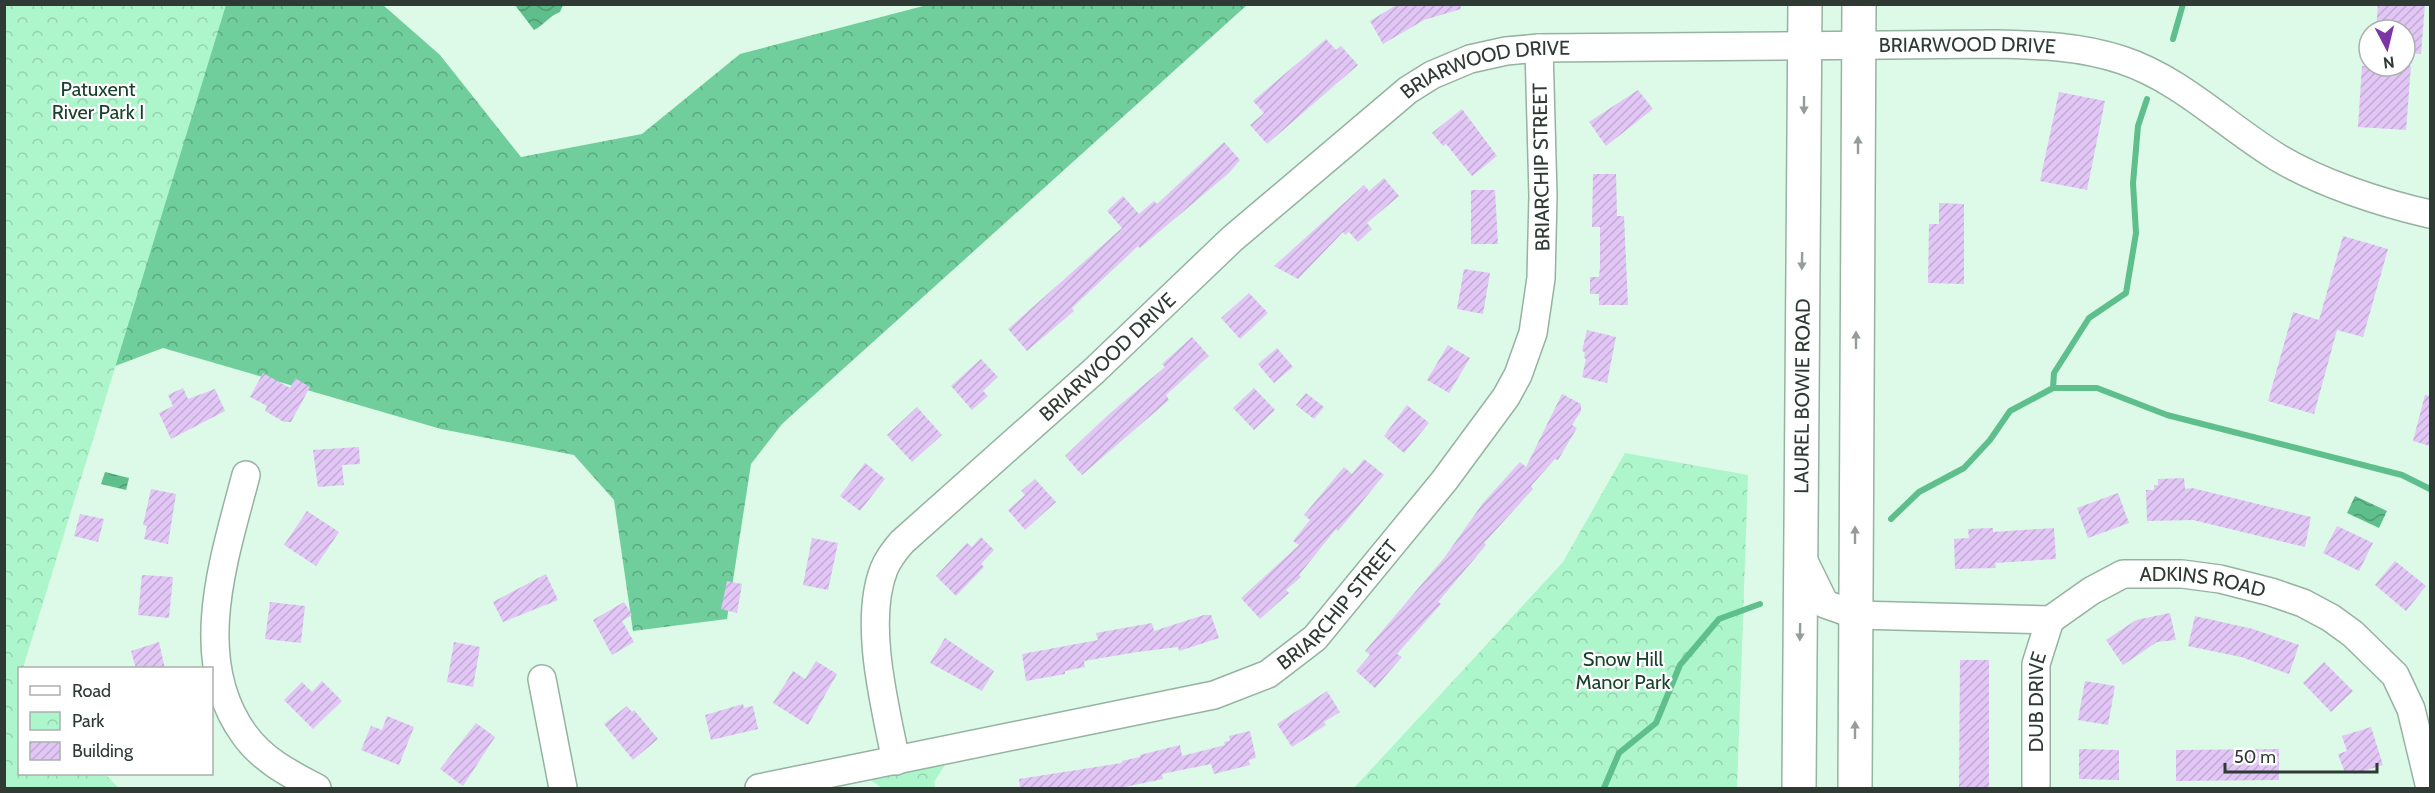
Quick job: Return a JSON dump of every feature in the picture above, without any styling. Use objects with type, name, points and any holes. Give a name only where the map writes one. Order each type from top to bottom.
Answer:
[{"type":"main road","name":"LAUREL BOWIE ROAD","points":[[1799,789],[1804,4]]},
{"type":"main road","points":[[1855,789],[1859,4]]},
{"type":"street","name":"BRIARWOOD DRIVE","points":[[896,761],[879,653],[876,614],[885,568],[902,542],[1094,371],[1232,239],[1408,90],[1432,75],[1470,59],[1539,48],[2057,46],[2123,60],[2171,83],[2277,157],[2298,168],[2327,181],[2430,214]]},
{"type":"street","name":"BRIARCHIP STREET","points":[[759,789],[1214,695],[1240,687],[1268,674],[1292,658],[1337,614],[1479,434],[1506,397],[1525,358],[1539,306],[1541,278],[1543,196],[1539,48]]},
{"type":"street","points":[[246,475],[221,574],[217,606],[216,656],[221,685],[229,709],[245,735],[283,771],[316,789]]},
{"type":"street","points":[[1800,553],[1825,604],[1856,615],[2050,620]]},
{"type":"street","name":"ADKINS ROAD","points":[[2050,620],[2091,591],[2123,574],[2182,574],[2220,579],[2303,603],[2354,634],[2395,675],[2411,709],[2430,789]]},
{"type":"street","name":"DUB DRIVE","points":[[2036,789],[2036,664],[2050,620]]},
{"type":"street","points":[[542,679],[563,789]]},
{"type":"green space","name":"Patuxent River Park I","points":[[5,4],[226,5],[23,667],[18,667],[18,775],[106,775],[119,788],[5,788]]},
{"type":"green space","points":[[5,5],[383,5],[440,55],[521,157],[642,134],[740,54],[927,5],[1247,5],[782,424],[751,464],[727,619],[633,631],[614,500],[574,455],[441,429],[163,348],[9,406]]},
{"type":"green space","name":"Snow Hill Manor Park","points":[[1625,453],[1748,475],[1737,788],[1354,788],[1563,562]]},
{"type":"green space","points":[[948,760],[934,782],[935,788],[882,788],[866,777]]},
{"type":"water","points":[[515,5],[563,5],[560,12],[534,30]]},
{"type":"water","points":[[105,472],[129,478],[126,490],[101,484]]},
{"type":"water","points":[[2355,496],[2387,511],[2379,528],[2347,513]]},
{"type":"building","points":[[1398,4],[1460,4],[1461,9],[1424,20],[1383,44],[1370,21]]},
{"type":"building","points":[[2378,4],[2425,4],[2421,54],[2417,54],[2417,18],[2377,18]]},
{"type":"building","points":[[1326,39],[1336,50],[1341,46],[1358,65],[1267,144],[1250,125],[1264,113],[1253,101]]},
{"type":"building","points":[[2361,78],[2410,78],[2406,130],[2358,127]]},
{"type":"building","points":[[1638,90],[1653,109],[1606,146],[1589,122]]},
{"type":"building","points":[[2059,92],[2105,101],[2087,190],[2040,181]]},
{"type":"building","points":[[1462,109],[1497,156],[1472,176],[1446,144],[1443,146],[1432,133]]},
{"type":"building","points":[[1224,142],[1240,160],[1229,173],[1140,248],[1138,246],[1072,308],[1074,311],[1027,351],[1008,329],[1122,228],[1107,211],[1123,196],[1139,214],[1154,201],[1157,204]]},
{"type":"building","points":[[1593,174],[1616,174],[1617,216],[1624,216],[1628,305],[1599,305],[1599,294],[1590,294],[1590,277],[1599,277],[1600,267],[1600,227],[1592,227]]},
{"type":"building","points":[[1384,178],[1399,196],[1367,223],[1372,229],[1358,242],[1349,232],[1345,235],[1343,232],[1298,279],[1274,266],[1364,185],[1369,191]]},
{"type":"building","points":[[1471,190],[1495,190],[1498,244],[1471,244]]},
{"type":"building","points":[[1939,203],[1964,204],[1964,284],[1928,283],[1929,224],[1939,224]]},
{"type":"building","points":[[2343,236],[2388,249],[2363,337],[2337,330],[2314,414],[2268,401],[2293,312],[2319,320]]},
{"type":"building","points":[[1464,269],[1490,273],[1483,314],[1457,309]]},
{"type":"building","points":[[1249,293],[1268,313],[1240,339],[1221,318]]},
{"type":"building","points":[[1587,330],[1616,337],[1607,383],[1582,377],[1586,359],[1584,358],[1585,352],[1582,351]]},
{"type":"building","points":[[1192,337],[1209,356],[1166,395],[1169,400],[1082,475],[1065,456],[1108,415],[1165,367],[1162,364]]},
{"type":"building","points":[[1448,345],[1470,358],[1449,393],[1427,380]]},
{"type":"building","points":[[1277,348],[1293,367],[1274,383],[1258,364]]},
{"type":"building","points":[[981,359],[998,377],[983,391],[988,396],[972,410],[951,386]]},
{"type":"building","points":[[263,373],[290,388],[295,378],[310,387],[291,422],[284,422],[265,411],[267,406],[250,397]]},
{"type":"building","points":[[183,388],[188,399],[215,389],[225,411],[171,439],[159,413],[173,406],[168,395]]},
{"type":"building","points":[[1254,388],[1275,410],[1254,430],[1233,408]]},
{"type":"building","points":[[1306,393],[1324,407],[1314,419],[1296,405]]},
{"type":"building","points":[[1562,394],[1581,404],[1581,411],[1572,425],[1577,428],[1558,460],[1555,459],[1531,486],[1533,489],[1484,543],[1486,545],[1438,602],[1441,604],[1397,654],[1402,657],[1375,688],[1356,671],[1370,655],[1365,651],[1444,558],[1483,503],[1520,462],[1526,467]]},
{"type":"building","points":[[2425,395],[2430,396],[2430,446],[2413,441]]},
{"type":"building","points":[[1407,405],[1429,423],[1404,453],[1384,436]]},
{"type":"building","points":[[917,407],[942,435],[912,462],[887,435]]},
{"type":"building","points":[[359,447],[360,464],[342,465],[344,485],[318,487],[313,450]]},
{"type":"building","points":[[1364,459],[1384,475],[1338,531],[1336,529],[1299,575],[1301,577],[1286,590],[1289,593],[1260,619],[1241,598],[1299,545],[1293,541],[1310,520],[1304,515],[1344,467],[1352,474]]},
{"type":"building","points":[[865,463],[885,479],[860,511],[840,496]]},
{"type":"building","points":[[2184,478],[2185,489],[2192,488],[2311,517],[2305,547],[2193,520],[2147,521],[2146,490],[2154,490],[2154,485],[2158,485],[2158,479]]},
{"type":"building","points":[[1035,479],[1056,502],[1025,530],[1008,510],[1025,495],[1021,491]]},
{"type":"building","points":[[151,489],[176,494],[168,544],[144,539],[147,526],[143,525]]},
{"type":"building","points":[[2118,493],[2129,523],[2088,538],[2077,508]]},
{"type":"building","points":[[307,511],[339,532],[316,566],[284,545]]},
{"type":"building","points":[[80,514],[104,519],[98,542],[74,536]]},
{"type":"building","points":[[2337,526],[2373,543],[2359,571],[2323,553]]},
{"type":"building","points":[[1993,528],[1993,532],[2054,528],[2056,559],[1995,563],[1996,568],[1955,569],[1954,539],[1969,538],[1968,529]]},
{"type":"building","points":[[981,537],[994,550],[981,564],[984,567],[956,596],[936,576],[967,543],[972,547]]},
{"type":"building","points":[[812,538],[838,543],[828,590],[803,585]]},
{"type":"building","points":[[2395,561],[2426,586],[2406,611],[2375,585]]},
{"type":"building","points":[[546,574],[558,600],[503,622],[493,602]]},
{"type":"building","points":[[142,575],[173,577],[169,618],[138,615]]},
{"type":"building","points":[[727,581],[742,584],[737,613],[721,609]]},
{"type":"building","points":[[270,602],[305,606],[301,643],[265,639]]},
{"type":"building","points":[[624,602],[632,615],[622,621],[634,642],[612,655],[593,620]]},
{"type":"building","points":[[2170,613],[2176,640],[2157,642],[2123,665],[2106,640],[2136,620]]},
{"type":"building","points":[[1204,615],[1211,615],[1219,638],[1179,651],[1178,647],[1084,661],[1085,667],[1065,671],[1065,674],[1026,681],[1022,654],[1098,640],[1096,633],[1152,623],[1154,631]]},
{"type":"building","points":[[2195,616],[2253,629],[2299,645],[2289,674],[2241,657],[2188,646]]},
{"type":"building","points":[[945,638],[994,671],[982,691],[930,663]]},
{"type":"building","points":[[159,642],[165,667],[135,667],[131,651]]},
{"type":"building","points":[[454,642],[480,647],[473,687],[447,682]]},
{"type":"building","points":[[1960,660],[1989,660],[1989,789],[1959,789]]},
{"type":"building","points":[[816,661],[837,674],[808,725],[773,703],[793,671],[805,679]]},
{"type":"building","points":[[2324,662],[2353,691],[2331,712],[2303,683]]},
{"type":"building","points":[[322,681],[342,701],[313,729],[284,700],[302,682],[312,692]]},
{"type":"building","points":[[2085,681],[2115,686],[2108,725],[2078,720]]},
{"type":"building","points":[[1327,691],[1340,712],[1324,722],[1326,725],[1292,747],[1277,724]]},
{"type":"building","points":[[743,704],[744,708],[753,706],[758,729],[711,740],[705,715]]},
{"type":"building","points":[[627,706],[632,712],[634,710],[658,739],[633,760],[604,724]]},
{"type":"building","points":[[387,716],[414,727],[399,765],[361,750],[371,726],[382,730]]},
{"type":"building","points":[[476,723],[495,737],[463,786],[440,769]]},
{"type":"building","points":[[2371,727],[2383,765],[2354,774],[2353,771],[2345,773],[2338,754],[2347,751],[2342,736]]},
{"type":"building","points":[[1250,731],[1256,758],[1249,760],[1250,765],[1214,774],[1211,764],[1162,774],[1163,779],[1115,789],[1020,789],[1019,779],[1122,763],[1122,761],[1140,757],[1140,755],[1180,745],[1182,756],[1225,745],[1224,742],[1230,741],[1229,736]]},
{"type":"building","points":[[2079,749],[2119,750],[2119,780],[2079,779]]},
{"type":"building","points":[[2279,749],[2279,780],[2176,781],[2176,750]]},
{"type":"waterway","points":[[2173,39],[2183,4]]},
{"type":"waterway","points":[[1891,519],[1919,492],[1964,468],[1990,440],[2010,411],[2053,388],[2054,373],[2089,318],[2126,293],[2136,233],[2133,183],[2138,126],[2147,99]]},
{"type":"waterway","points":[[2053,388],[2097,388],[2167,415],[2402,475],[2430,489]]},
{"type":"waterway","points":[[1604,788],[1619,753],[1656,723],[1680,665],[1719,619],[1760,604]]}]
